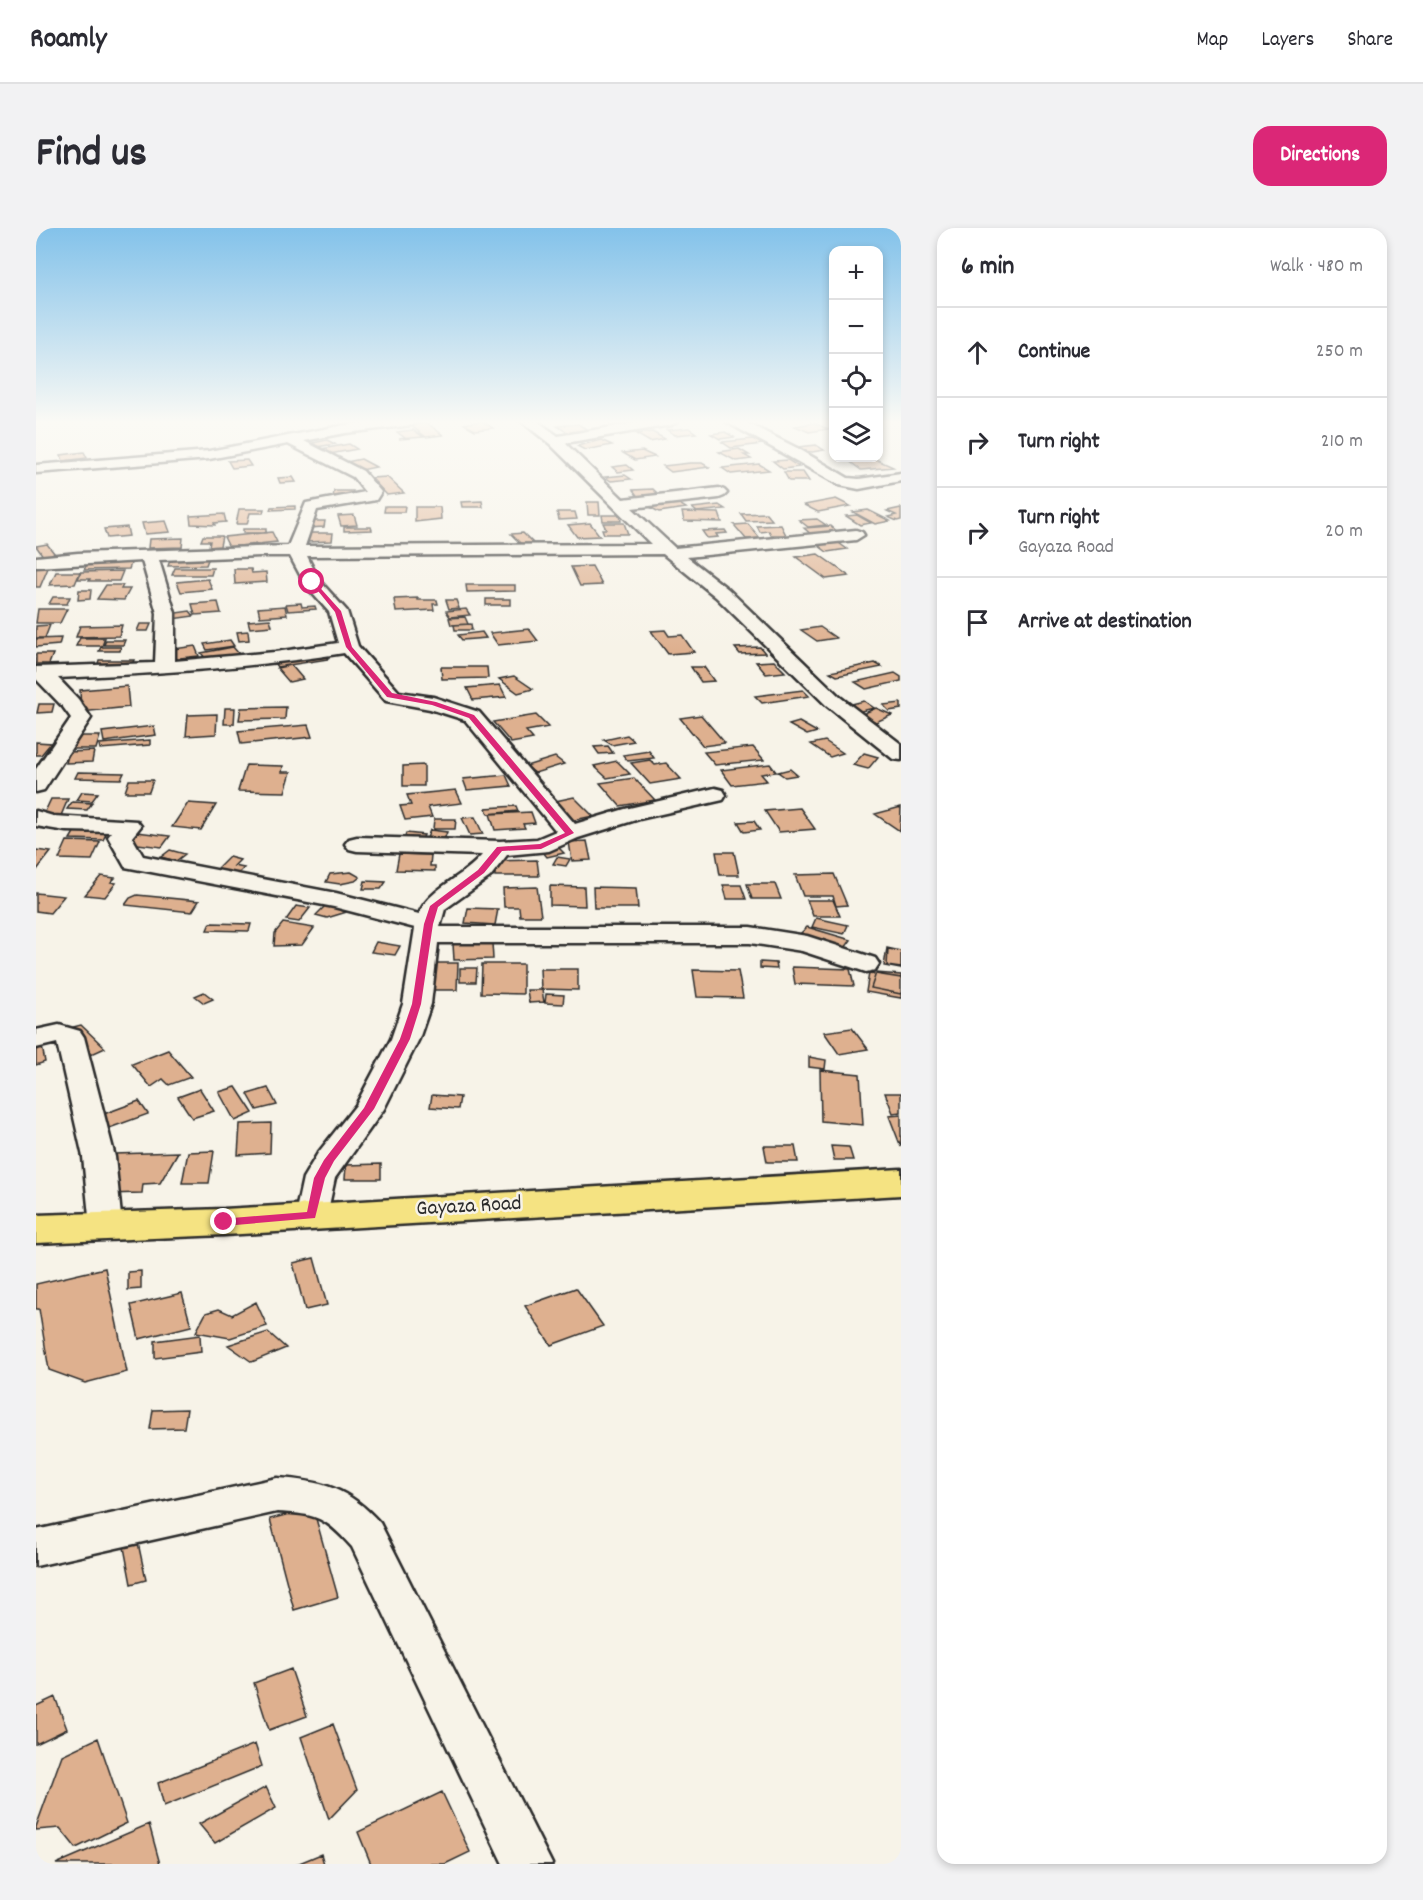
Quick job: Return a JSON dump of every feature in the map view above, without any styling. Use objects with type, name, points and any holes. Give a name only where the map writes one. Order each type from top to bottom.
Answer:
[{"type":"main road","name":"Gayaza Road","points":[[36,1229],[106,1227],[901,1182]]},
{"type":"street","points":[[360,497],[311,506],[296,550],[312,582],[338,611],[349,647],[393,697],[433,703],[472,716],[570,833]]},
{"type":"street","points":[[615,497],[647,532],[722,593],[833,701],[898,748]]},
{"type":"street","points":[[622,504],[681,497]]},
{"type":"street","points":[[36,562],[78,558],[296,550],[670,551],[855,535]]},
{"type":"street","points":[[149,555],[166,613],[165,668]]},
{"type":"street","points":[[39,673],[165,668],[275,658],[349,647]]},
{"type":"street","points":[[36,785],[81,718],[71,703],[39,673]]},
{"type":"street","points":[[357,844],[500,848],[541,846],[570,833],[715,795]]},
{"type":"street","points":[[36,818],[49,823],[98,823],[129,826],[120,837],[134,862],[336,900],[428,930],[750,935],[807,944],[866,964]]},
{"type":"street","points":[[312,1215],[319,1178],[329,1160],[369,1109],[405,1039],[417,1004],[428,930],[434,906],[481,872],[500,848]]},
{"type":"street","points":[[36,1039],[59,1034],[70,1037],[99,1157],[106,1227]]},
{"type":"street","points":[[36,1548],[277,1495],[312,1496],[334,1504],[353,1519],[366,1535],[528,1864]]},
{"type":"building","points":[[836,499],[850,506],[818,512],[804,505]]},
{"type":"building","points":[[673,500],[686,508],[659,512],[646,505]]},
{"type":"building","points":[[482,501],[483,507],[462,507],[461,502]]},
{"type":"building","points":[[587,502],[599,502],[600,515],[588,515]]},
{"type":"building","points":[[719,505],[725,509],[697,512],[692,508]]},
{"type":"building","points":[[295,506],[295,509],[270,510],[271,507]]},
{"type":"building","points":[[385,506],[405,506],[404,512],[384,512]]},
{"type":"building","points":[[415,507],[440,507],[441,519],[415,522]]},
{"type":"building","points":[[901,508],[901,520],[897,521],[888,517],[896,515],[887,511]]},
{"type":"building","points":[[239,509],[264,509],[263,513],[250,513],[247,524],[236,524]]},
{"type":"building","points":[[868,510],[890,521],[875,524],[853,512]]},
{"type":"building","points":[[557,512],[575,512],[577,519],[559,520]]},
{"type":"building","points":[[682,512],[719,513],[722,522],[684,521]]},
{"type":"building","points":[[766,513],[772,520],[746,521],[741,514]]},
{"type":"building","points":[[224,514],[226,522],[214,523],[215,525],[191,524],[190,516]]},
{"type":"building","points":[[354,515],[357,525],[341,526],[338,516]]},
{"type":"building","points":[[602,515],[620,515],[621,521],[603,521]]},
{"type":"building","points":[[857,515],[871,523],[860,525],[846,516]]},
{"type":"building","points":[[817,519],[826,525],[808,527],[799,520]]},
{"type":"building","points":[[166,521],[170,532],[145,534],[142,523]]},
{"type":"building","points":[[308,521],[325,521],[324,527],[308,528]]},
{"type":"building","points":[[590,523],[600,536],[577,537],[568,525]]},
{"type":"building","points":[[603,523],[624,523],[628,534],[604,534],[602,529],[606,529]]},
{"type":"building","points":[[748,524],[760,538],[746,539],[734,525]]},
{"type":"building","points":[[781,525],[786,535],[771,535],[769,531],[760,532],[757,526]]},
{"type":"building","points":[[831,526],[840,534],[813,536],[804,528]]},
{"type":"building","points":[[127,527],[129,536],[107,538],[104,529]]},
{"type":"building","points":[[344,527],[371,527],[372,530],[344,531]]},
{"type":"building","points":[[243,529],[266,529],[266,533],[243,533]]},
{"type":"building","points":[[725,530],[727,533],[707,538],[702,531]]},
{"type":"building","points":[[272,532],[277,542],[229,547],[224,537]]},
{"type":"building","points":[[310,533],[333,533],[332,541],[307,542]]},
{"type":"building","points":[[523,533],[538,548],[526,549],[511,534]]},
{"type":"building","points":[[203,536],[222,536],[220,546],[209,547],[210,541],[201,541]]},
{"type":"building","points":[[183,538],[182,547],[148,548],[149,539]]},
{"type":"building","points":[[836,541],[847,549],[827,552],[815,543]]},
{"type":"building","points":[[47,544],[58,558],[46,560],[36,546]]},
{"type":"building","points":[[818,554],[849,576],[826,579],[796,557]]},
{"type":"building","points":[[171,557],[209,557],[206,565],[168,566]]},
{"type":"building","points":[[132,561],[129,569],[84,570],[88,562]]},
{"type":"building","points":[[592,566],[602,585],[580,586],[571,567]]},
{"type":"building","points":[[36,568],[48,568],[40,587],[36,587]]},
{"type":"building","points":[[175,568],[213,568],[211,575],[172,575]]},
{"type":"building","points":[[234,569],[251,569],[252,573],[266,572],[267,582],[235,584]]},
{"type":"building","points":[[123,571],[119,581],[78,579],[81,572]]},
{"type":"building","points":[[56,572],[80,572],[75,584],[50,585]]},
{"type":"building","points":[[208,579],[212,589],[181,592],[177,582]]},
{"type":"building","points":[[106,585],[123,585],[121,589],[130,589],[124,600],[97,599]]},
{"type":"building","points":[[466,585],[515,585],[515,591],[467,592]]},
{"type":"building","points":[[79,590],[91,590],[90,599],[78,600]]},
{"type":"building","points":[[53,597],[70,597],[67,604],[49,604]]},
{"type":"building","points":[[418,598],[418,600],[437,600],[438,604],[433,604],[434,610],[396,612],[394,599]]},
{"type":"building","points":[[486,599],[510,599],[510,605],[486,605]]},
{"type":"building","points":[[446,600],[456,600],[459,608],[449,609]]},
{"type":"building","points":[[218,602],[221,613],[195,615],[192,604]]},
{"type":"building","points":[[301,603],[302,607],[315,606],[316,609],[288,611],[286,604]]},
{"type":"building","points":[[285,606],[287,615],[260,617],[258,608]]},
{"type":"building","points":[[38,609],[67,609],[60,623],[36,623]]},
{"type":"building","points":[[466,609],[470,615],[450,617],[446,611]]},
{"type":"building","points":[[190,611],[194,616],[172,619],[169,614]]},
{"type":"building","points":[[465,617],[468,624],[451,625],[449,618]]},
{"type":"building","points":[[270,619],[272,626],[250,628],[248,621]]},
{"type":"building","points":[[140,624],[151,624],[148,631],[137,631]]},
{"type":"building","points":[[471,624],[472,630],[455,630],[454,625]]},
{"type":"building","points":[[50,625],[45,638],[36,638],[36,626]]},
{"type":"building","points":[[122,625],[119,636],[76,637],[80,626]]},
{"type":"building","points":[[820,627],[836,638],[817,641],[801,630]]},
{"type":"building","points":[[529,629],[538,641],[498,645],[490,633]]},
{"type":"building","points":[[665,630],[669,636],[682,635],[694,652],[668,654],[651,631]]},
{"type":"building","points":[[248,631],[249,640],[239,641],[237,632]]},
{"type":"building","points":[[482,632],[486,638],[462,640],[458,635]]},
{"type":"building","points":[[61,638],[59,645],[36,647],[36,639]]},
{"type":"building","points":[[80,638],[105,638],[102,646],[76,646]]},
{"type":"building","points":[[106,640],[125,640],[123,645],[104,645]]},
{"type":"building","points":[[230,640],[234,646],[207,650],[204,644]]},
{"type":"building","points":[[195,646],[199,656],[181,658],[183,663],[171,664],[166,650]]},
{"type":"building","points":[[101,647],[121,647],[120,651],[99,651]]},
{"type":"building","points":[[233,647],[239,654],[207,660],[201,653]]},
{"type":"building","points":[[760,647],[765,653],[740,654],[735,648]]},
{"type":"building","points":[[323,652],[328,659],[277,667],[272,660]]},
{"type":"building","points":[[36,654],[53,654],[49,664],[36,664]]},
{"type":"building","points":[[99,660],[134,660],[131,667],[97,667]]},
{"type":"building","points":[[774,661],[785,672],[766,674],[756,662]]},
{"type":"building","points":[[875,663],[882,667],[837,676],[830,672]]},
{"type":"building","points":[[291,665],[303,679],[289,682],[277,668]]},
{"type":"building","points":[[441,667],[487,667],[488,678],[442,679]]},
{"type":"building","points":[[691,667],[704,667],[714,681],[701,682]]},
{"type":"building","points":[[895,673],[901,677],[901,681],[866,689],[855,682]]},
{"type":"building","points":[[514,676],[533,689],[518,693],[499,679]]},
{"type":"building","points":[[500,685],[506,697],[473,700],[467,688]]},
{"type":"building","points":[[127,686],[129,707],[81,712],[80,690]]},
{"type":"building","points":[[803,690],[809,696],[762,703],[755,696]]},
{"type":"building","points":[[864,701],[874,708],[857,712],[847,705]]},
{"type":"building","points":[[901,703],[901,709],[889,711],[883,705]]},
{"type":"building","points":[[39,704],[54,704],[52,712],[37,713]]},
{"type":"building","points":[[286,707],[285,719],[239,720],[241,708]]},
{"type":"building","points":[[225,708],[235,708],[234,724],[224,724]]},
{"type":"building","points":[[876,708],[892,715],[876,722],[860,715]]},
{"type":"building","points":[[217,714],[216,734],[186,736],[188,715]]},
{"type":"building","points":[[536,715],[548,727],[526,731],[533,739],[511,743],[493,722]]},
{"type":"building","points":[[701,715],[725,743],[703,746],[680,718]]},
{"type":"building","points":[[799,722],[817,732],[807,735],[789,725]]},
{"type":"building","points":[[308,725],[312,737],[241,744],[238,731]]},
{"type":"building","points":[[154,726],[156,735],[104,742],[102,732]]},
{"type":"building","points":[[627,735],[634,741],[612,745],[604,740]]},
{"type":"building","points":[[74,736],[100,736],[96,749],[69,749]]},
{"type":"building","points":[[150,740],[150,745],[100,749],[99,744]]},
{"type":"building","points":[[825,741],[843,753],[830,757],[811,744]]},
{"type":"building","points":[[36,742],[51,743],[41,755],[36,755]]},
{"type":"building","points":[[608,746],[613,753],[599,754],[594,747]]},
{"type":"building","points":[[753,747],[764,760],[715,765],[704,752]]},
{"type":"building","points":[[94,751],[92,762],[66,763],[69,752]]},
{"type":"building","points":[[649,751],[654,758],[628,761],[623,755]]},
{"type":"building","points":[[864,753],[878,757],[868,769],[853,765]]},
{"type":"building","points":[[555,757],[564,764],[535,773],[526,766]]},
{"type":"building","points":[[650,760],[655,765],[666,763],[681,779],[650,784],[631,763]]},
{"type":"building","points":[[617,761],[630,774],[607,778],[594,766]]},
{"type":"building","points":[[770,764],[776,772],[761,774],[767,781],[732,785],[721,770]]},
{"type":"building","points":[[246,765],[283,766],[282,772],[291,772],[285,792],[238,791]]},
{"type":"building","points":[[424,765],[424,786],[403,786],[403,766]]},
{"type":"building","points":[[790,769],[797,775],[785,777],[778,772]]},
{"type":"building","points":[[78,772],[124,773],[121,779],[75,778]]},
{"type":"building","points":[[506,775],[511,786],[467,790],[463,779]]},
{"type":"building","points":[[634,778],[655,800],[620,806],[600,783]]},
{"type":"building","points":[[129,780],[153,780],[149,792],[125,792]]},
{"type":"building","points":[[456,790],[462,803],[428,807],[432,817],[405,820],[400,806],[411,805],[407,795]]},
{"type":"building","points":[[82,792],[98,793],[92,801],[77,800]]},
{"type":"building","points":[[574,797],[593,816],[570,821],[551,802]]},
{"type":"building","points":[[51,799],[68,799],[60,818],[42,818]]},
{"type":"building","points":[[72,802],[92,803],[87,810],[67,809]]},
{"type":"building","points":[[188,803],[216,805],[201,830],[172,827]]},
{"type":"building","points":[[516,806],[518,811],[488,814],[486,808]]},
{"type":"building","points":[[901,807],[900,831],[875,814]]},
{"type":"building","points":[[800,808],[815,829],[779,832],[765,811]]},
{"type":"building","points":[[531,812],[535,823],[523,824],[525,828],[495,830],[490,814]]},
{"type":"building","points":[[475,817],[483,834],[470,835],[462,818]]},
{"type":"building","points":[[434,819],[456,819],[455,829],[433,829]]},
{"type":"building","points":[[754,821],[760,830],[744,832],[738,822]]},
{"type":"building","points":[[76,829],[108,830],[103,840],[70,839]]},
{"type":"building","points":[[430,830],[447,832],[444,840],[427,838]]},
{"type":"building","points":[[137,832],[170,836],[162,847],[129,843]]},
{"type":"building","points":[[406,833],[424,835],[421,842],[403,841]]},
{"type":"building","points":[[67,841],[100,842],[92,860],[59,859]]},
{"type":"building","points":[[587,841],[591,860],[572,861],[569,842]]},
{"type":"building","points":[[558,847],[564,853],[547,857],[542,851]]},
{"type":"building","points":[[36,850],[51,852],[36,871]]},
{"type":"building","points":[[170,850],[185,854],[176,861],[161,857]]},
{"type":"building","points":[[716,852],[734,852],[739,875],[720,875]]},
{"type":"building","points":[[399,854],[431,855],[430,866],[435,866],[435,871],[396,870]]},
{"type":"building","points":[[229,857],[240,860],[234,866],[244,868],[234,878],[213,873]]},
{"type":"building","points":[[557,857],[570,859],[566,866],[553,864]]},
{"type":"building","points":[[537,860],[539,876],[495,876],[494,861]]},
{"type":"building","points":[[351,872],[360,877],[355,881],[340,884],[326,882],[330,874]]},
{"type":"building","points":[[834,874],[847,905],[836,906],[833,896],[803,896],[795,875]]},
{"type":"building","points":[[101,876],[115,878],[111,882],[116,883],[105,897],[85,895]]},
{"type":"building","points":[[365,881],[386,882],[381,889],[363,889]]},
{"type":"building","points":[[747,884],[775,884],[781,899],[752,899]]},
{"type":"building","points":[[723,885],[741,885],[746,899],[727,899]]},
{"type":"building","points":[[550,886],[584,887],[585,906],[550,905]]},
{"type":"building","points":[[537,887],[541,916],[520,916],[519,907],[504,907],[503,888]]},
{"type":"building","points":[[593,887],[636,888],[638,908],[594,908]]},
{"type":"building","points":[[36,893],[64,896],[50,913],[36,911]]},
{"type":"building","points":[[137,895],[199,901],[192,912],[125,905],[130,898]]},
{"type":"building","points":[[807,900],[833,900],[840,916],[813,916]]},
{"type":"building","points":[[296,906],[310,908],[299,922],[286,920]]},
{"type":"building","points":[[325,906],[350,911],[327,918],[316,915]]},
{"type":"building","points":[[468,908],[498,909],[495,925],[465,923]]},
{"type":"building","points":[[816,918],[848,925],[844,934],[812,927]]},
{"type":"building","points":[[210,923],[251,924],[249,931],[207,930]]},
{"type":"building","points":[[283,923],[314,928],[302,945],[274,946],[275,933]]},
{"type":"building","points":[[807,927],[851,940],[845,948],[800,934]]},
{"type":"building","points":[[376,942],[400,946],[395,955],[371,952]]},
{"type":"building","points":[[492,943],[493,959],[454,960],[453,944]]},
{"type":"building","points":[[887,948],[901,951],[901,969],[884,966]]},
{"type":"building","points":[[888,949],[901,951],[901,968],[887,966]]},
{"type":"building","points":[[760,962],[776,963],[777,969],[760,968]]},
{"type":"building","points":[[427,963],[458,963],[457,990],[424,990]]},
{"type":"building","points":[[482,964],[523,964],[523,994],[481,993]]},
{"type":"building","points":[[792,967],[850,969],[854,986],[795,984]]},
{"type":"building","points":[[460,968],[477,968],[476,982],[460,982]]},
{"type":"building","points":[[540,969],[578,969],[578,990],[541,989]]},
{"type":"building","points":[[693,970],[738,971],[743,998],[697,997]]},
{"type":"building","points":[[869,973],[901,978],[901,998],[866,992]]},
{"type":"building","points":[[876,973],[901,975],[901,994],[871,988]]},
{"type":"building","points":[[527,990],[542,990],[544,1002],[529,1003]]},
{"type":"building","points":[[204,992],[213,999],[204,1003],[195,996]]},
{"type":"building","points":[[546,994],[564,995],[563,1004],[545,1003]]},
{"type":"building","points":[[81,1025],[105,1048],[81,1059],[73,1027]]},
{"type":"building","points":[[852,1028],[868,1049],[839,1054],[824,1032]]},
{"type":"building","points":[[42,1046],[45,1062],[36,1065],[36,1047]]},
{"type":"building","points":[[168,1050],[191,1077],[169,1085],[163,1079],[151,1087],[132,1064]]},
{"type":"building","points":[[809,1057],[826,1060],[825,1069],[809,1067]]},
{"type":"building","points":[[820,1070],[860,1074],[863,1125],[821,1121]]},
{"type":"building","points":[[236,1087],[253,1113],[235,1121],[219,1092]]},
{"type":"building","points":[[268,1088],[277,1105],[257,1110],[248,1094]]},
{"type":"building","points":[[200,1089],[214,1111],[192,1118],[178,1097]]},
{"type":"building","points":[[885,1093],[901,1093],[901,1112],[893,1113]]},
{"type":"building","points":[[432,1095],[460,1097],[458,1109],[430,1107]]},
{"type":"building","points":[[139,1101],[148,1114],[101,1131],[93,1118]]},
{"type":"building","points":[[901,1115],[901,1147],[889,1116]]},
{"type":"building","points":[[271,1123],[270,1153],[238,1155],[240,1124]]},
{"type":"building","points":[[764,1146],[795,1146],[798,1162],[767,1162]]},
{"type":"building","points":[[831,1146],[849,1147],[853,1160],[834,1160]]},
{"type":"building","points":[[214,1151],[209,1183],[182,1183],[188,1152]]},
{"type":"building","points":[[178,1152],[160,1183],[143,1184],[142,1193],[106,1194],[115,1154]]},
{"type":"building","points":[[381,1164],[381,1179],[345,1179],[346,1165]]},
{"type":"building","points":[[314,1258],[327,1305],[305,1310],[293,1263]]},
{"type":"building","points":[[105,1268],[127,1372],[85,1383],[49,1370],[39,1309],[36,1309],[36,1284]]},
{"type":"building","points":[[141,1271],[141,1289],[128,1290],[128,1272]]},
{"type":"building","points":[[576,1288],[603,1326],[551,1345],[525,1306]]},
{"type":"building","points":[[182,1293],[191,1326],[139,1339],[131,1305]]},
{"type":"building","points":[[256,1302],[267,1326],[230,1338],[196,1332],[206,1313],[219,1309],[232,1315]]},
{"type":"building","points":[[268,1332],[286,1348],[252,1362],[228,1345]]},
{"type":"building","points":[[200,1335],[201,1352],[155,1358],[155,1341]]},
{"type":"building","points":[[187,1409],[184,1428],[150,1429],[153,1410]]},
{"type":"building","points":[[313,1508],[338,1597],[294,1610],[270,1519]]},
{"type":"building","points":[[137,1538],[146,1580],[131,1584],[123,1542]]},
{"type":"building","points":[[291,1669],[307,1716],[269,1730],[254,1683]]},
{"type":"building","points":[[55,1697],[67,1729],[36,1744],[36,1706]]},
{"type":"building","points":[[333,1724],[357,1790],[329,1819],[301,1737]]},
{"type":"building","points":[[98,1738],[127,1823],[76,1848],[60,1828],[36,1830],[36,1827],[62,1755]]},
{"type":"building","points":[[255,1744],[262,1766],[164,1806],[158,1783]]},
{"type":"building","points":[[266,1787],[276,1808],[215,1843],[199,1824]]},
{"type":"building","points":[[442,1792],[470,1852],[445,1864],[371,1864],[358,1832]]},
{"type":"building","points":[[149,1824],[160,1864],[56,1864]]},
{"type":"building","points":[[321,1854],[324,1864],[297,1864]]},
{"type":"route","points":[[224,1222],[312,1215],[319,1178],[329,1160],[369,1109],[405,1039],[417,1004],[428,924],[434,906],[481,872],[500,848],[541,846],[570,833],[472,716],[433,703],[390,695],[349,647],[338,611],[312,582]]}]
